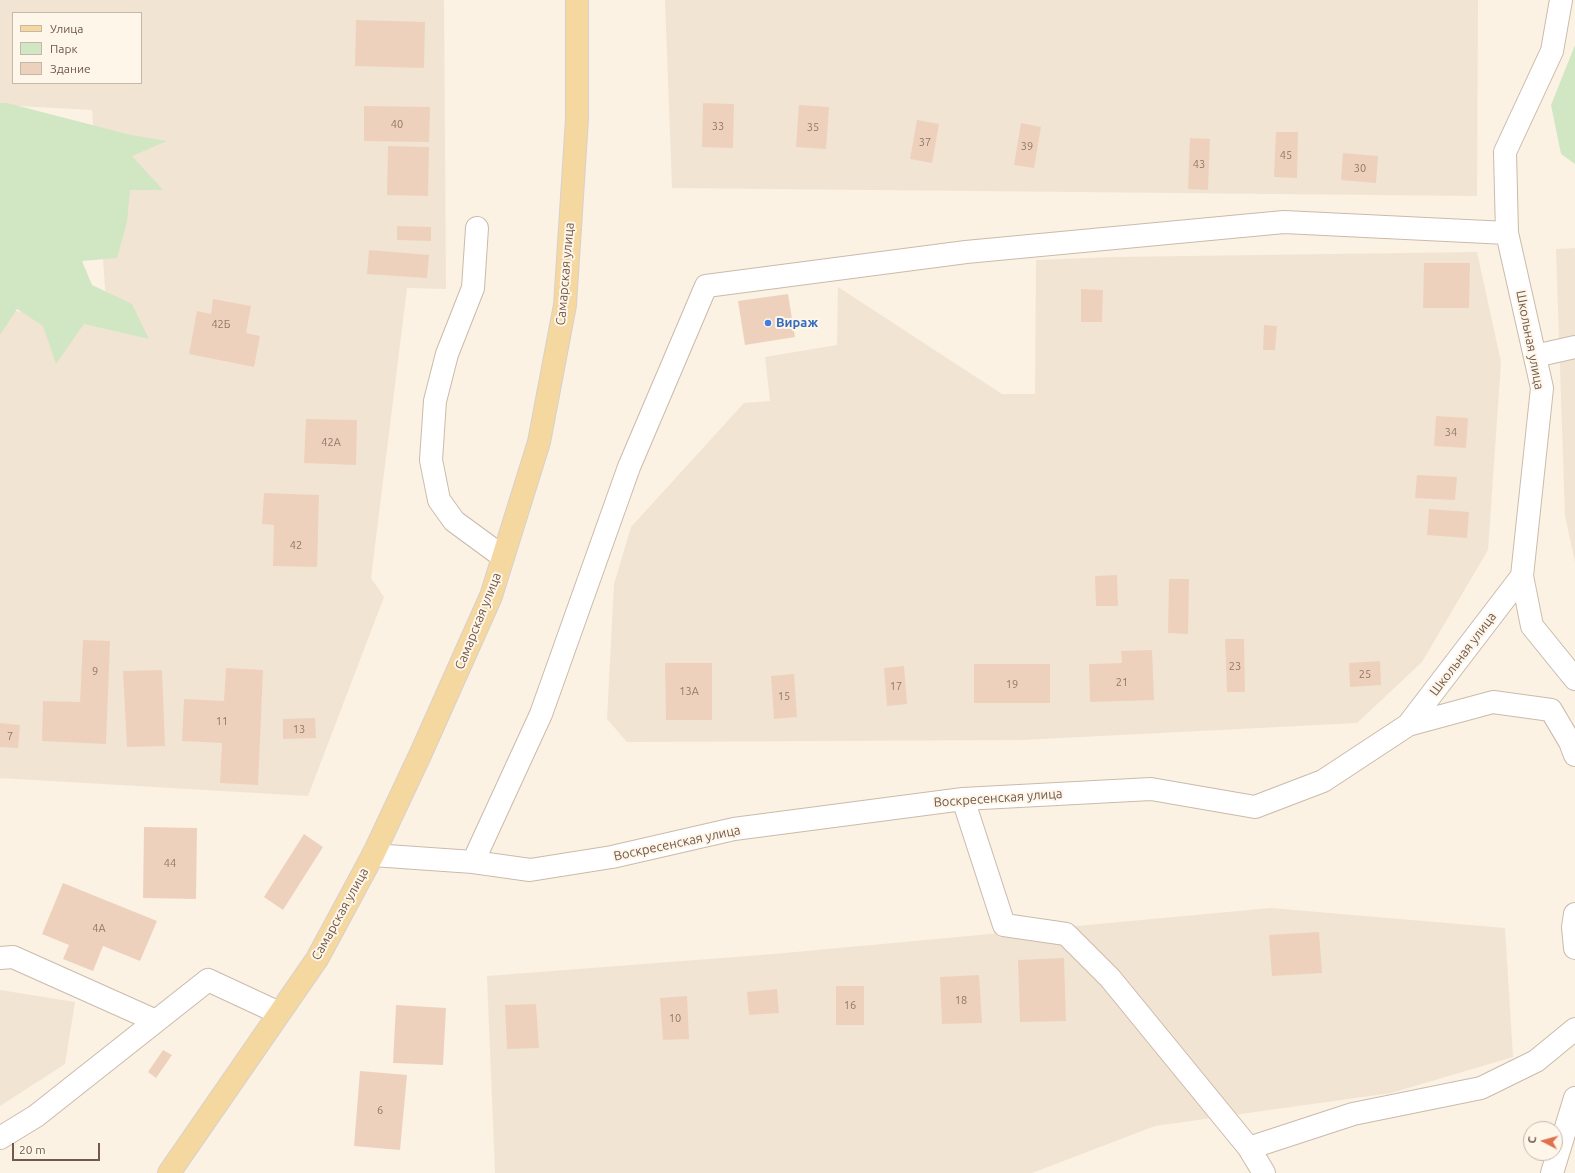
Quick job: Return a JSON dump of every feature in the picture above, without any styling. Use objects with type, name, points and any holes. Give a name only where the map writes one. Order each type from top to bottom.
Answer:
[{"type":"main road","name":"Самарская улица","points":[[169,1173],[316,959],[373,855],[421,753],[491,596],[539,442],[565,306],[577,119],[577,0]]},
{"type":"street","name":"Школьная улица","points":[[1408,725],[1522,576],[1542,388],[1507,233],[1505,152],[1552,51],[1561,0]]},
{"type":"street","points":[[473,862],[541,714],[629,467],[706,286],[966,252],[1284,222],[1507,233]]},
{"type":"street","points":[[477,228],[473,288],[446,354],[435,401],[431,460],[438,500],[454,520],[503,557]]},
{"type":"street","points":[[1535,356],[1575,347]]},
{"type":"street","points":[[1522,576],[1532,626],[1575,679]]},
{"type":"street","name":"Воскресенская улица","points":[[373,855],[473,862],[530,870],[612,857],[734,829],[963,799],[1151,789],[1255,807],[1323,781],[1408,725],[1493,702],[1551,710],[1570,742],[1575,755]]},
{"type":"street","points":[[963,799],[1004,925],[1066,934],[1110,978],[1249,1148],[1264,1173]]},
{"type":"street","points":[[1575,914],[1573,927],[1575,948]]},
{"type":"street","points":[[0,958],[13,957],[156,1021]]},
{"type":"street","points":[[0,1138],[36,1116],[208,980],[280,1013]]},
{"type":"street","points":[[1249,1148],[1353,1114],[1481,1088],[1536,1061],[1575,1029]]},
{"type":"street","points":[[1552,1173],[1575,1098]]},
{"type":"shaded area","points":[[0,0],[444,0],[446,289],[407,288],[371,578],[384,597],[308,796],[0,778],[0,308],[108,328],[92,110],[0,105]]},
{"type":"shaded area","points":[[665,0],[1478,0],[1477,196],[672,188]]},
{"type":"shaded area","points":[[1575,248],[1575,562],[1565,516],[1556,249]]},
{"type":"shaded area","points":[[1477,252],[1501,362],[1488,550],[1422,662],[1357,723],[1022,740],[627,742],[607,719],[614,584],[631,527],[744,403],[770,401],[765,357],[837,345],[838,287],[1002,394],[1035,394],[1036,260],[1113,257]]},
{"type":"shaded area","points":[[1271,908],[1505,928],[1513,1057],[1391,1093],[1155,1126],[1032,1173],[495,1173],[487,976],[774,954]]},
{"type":"shaded area","points":[[0,990],[75,1002],[65,1064],[0,1106]]},
{"type":"green space","points":[[1575,45],[1575,164],[1561,154],[1551,105]]},
{"type":"green space","points":[[0,103],[7,103],[131,135],[167,141],[132,156],[163,190],[130,190],[127,222],[117,258],[82,261],[92,285],[132,304],[149,339],[84,324],[56,364],[43,326],[17,309],[0,335]]},
{"type":"building","points":[[356,20],[425,22],[424,68],[355,66]]},
{"type":"building","points":[[703,103],[734,104],[733,148],[702,147]]},
{"type":"building","points":[[799,105],[829,107],[826,149],[796,147]]},
{"type":"building","points":[[364,106],[430,107],[429,142],[364,141]]},
{"type":"building","points":[[917,120],[939,124],[932,163],[910,159]]},
{"type":"building","points":[[1021,123],[1041,127],[1034,168],[1014,165]]},
{"type":"building","points":[[1276,132],[1298,132],[1297,178],[1274,177]]},
{"type":"building","points":[[1190,138],[1210,139],[1208,190],[1188,189]]},
{"type":"building","points":[[388,146],[429,147],[428,196],[387,195]]},
{"type":"building","points":[[1343,153],[1378,156],[1376,183],[1341,180]]},
{"type":"building","points":[[397,226],[431,227],[431,241],[397,240]]},
{"type":"building","points":[[369,250],[429,255],[427,278],[367,274]]},
{"type":"building","points":[[1424,263],[1470,263],[1469,308],[1423,308]]},
{"type":"building","points":[[1081,289],[1103,290],[1102,322],[1081,322]]},
{"type":"building","points":[[788,294],[795,337],[745,345],[738,301]]},
{"type":"building","points":[[213,299],[251,306],[246,333],[260,336],[254,367],[189,354],[197,311],[211,314]]},
{"type":"building","points":[[1264,325],[1277,326],[1275,350],[1263,350]]},
{"type":"building","points":[[1436,416],[1468,418],[1466,448],[1434,446]]},
{"type":"building","points":[[306,419],[357,420],[356,465],[304,463]]},
{"type":"building","points":[[1417,475],[1457,477],[1455,500],[1415,498]]},
{"type":"building","points":[[264,493],[319,495],[317,567],[273,566],[274,525],[262,524]]},
{"type":"building","points":[[1429,509],[1469,512],[1467,538],[1427,535]]},
{"type":"building","points":[[1117,575],[1118,606],[1096,606],[1095,576]]},
{"type":"building","points":[[1169,579],[1189,579],[1188,634],[1168,633]]},
{"type":"building","points":[[1225,639],[1244,639],[1245,692],[1227,692]]},
{"type":"building","points":[[83,640],[110,641],[106,744],[42,741],[43,701],[80,702]]},
{"type":"building","points":[[1152,650],[1154,700],[1090,702],[1089,664],[1122,663],[1121,651]]},
{"type":"building","points":[[1380,661],[1381,685],[1350,687],[1349,663]]},
{"type":"building","points":[[665,663],[712,663],[712,720],[666,720]]},
{"type":"building","points":[[974,664],[1050,664],[1050,703],[974,703]]},
{"type":"building","points":[[904,666],[907,704],[887,706],[884,668]]},
{"type":"building","points":[[226,668],[263,670],[258,785],[220,783],[222,743],[182,741],[184,699],[224,701]]},
{"type":"building","points":[[162,670],[165,746],[127,747],[123,671]]},
{"type":"building","points":[[794,674],[797,717],[774,719],[771,676]]},
{"type":"building","points":[[315,718],[316,738],[283,739],[283,719]]},
{"type":"building","points":[[0,723],[20,725],[18,748],[0,747]]},
{"type":"building","points":[[144,827],[197,828],[196,899],[143,898]]},
{"type":"building","points":[[304,834],[323,847],[283,910],[264,897]]},
{"type":"building","points":[[63,883],[157,921],[140,961],[103,946],[93,971],[63,959],[69,945],[42,934]]},
{"type":"building","points":[[1319,932],[1322,973],[1272,976],[1269,935]]},
{"type":"building","points":[[1064,958],[1066,1021],[1020,1022],[1018,960]]},
{"type":"building","points":[[979,975],[982,1023],[942,1024],[940,977]]},
{"type":"building","points":[[836,986],[864,986],[864,1025],[836,1025]]},
{"type":"building","points":[[777,989],[779,1013],[749,1015],[747,992]]},
{"type":"building","points":[[687,996],[689,1039],[663,1040],[660,998]]},
{"type":"building","points":[[536,1004],[539,1048],[507,1049],[505,1005]]},
{"type":"building","points":[[396,1005],[446,1008],[443,1065],[393,1063]]},
{"type":"building","points":[[163,1050],[172,1055],[156,1078],[148,1072]]},
{"type":"building","points":[[360,1071],[407,1075],[400,1150],[354,1146]]},
{"type":"place","name":"Вираж","points":[[768,323]]}]
